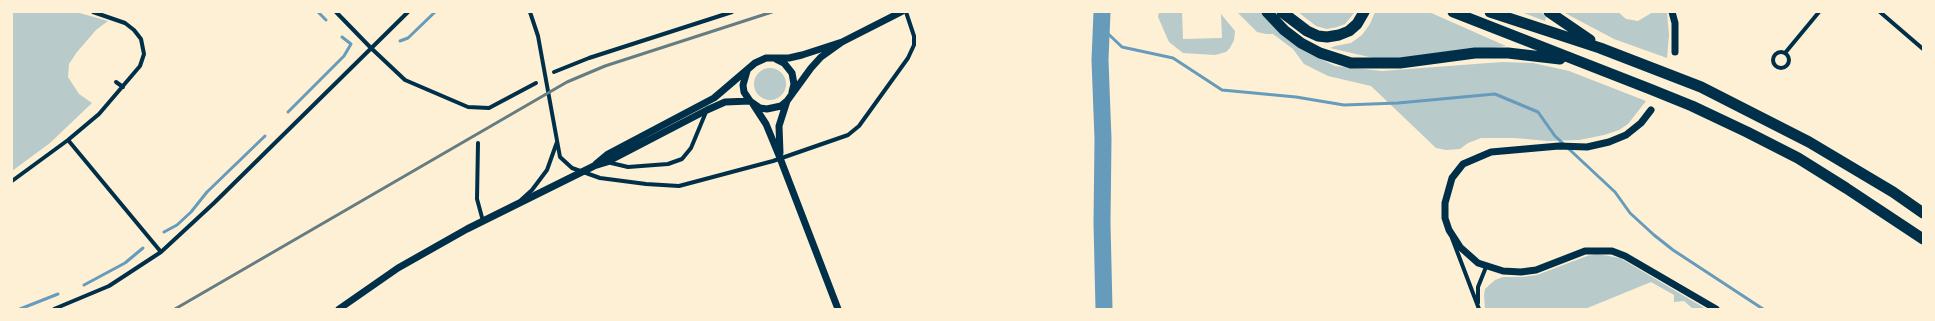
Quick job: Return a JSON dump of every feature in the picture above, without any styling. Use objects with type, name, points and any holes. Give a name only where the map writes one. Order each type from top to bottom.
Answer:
[{"type":"highway","points":[[1267,12],[1284,30],[1300,43],[1326,56],[1351,62],[1400,63],[1475,53],[1508,53],[1579,62]]},
{"type":"highway","points":[[1282,12],[1307,31],[1318,36],[1327,36],[1339,35],[1349,31],[1357,24],[1364,12]]},
{"type":"highway","points":[[1453,12],[1692,106],[1798,158],[1923,239]]},
{"type":"highway","points":[[1490,12],[1600,48],[1702,87],[1809,142],[1893,192],[1923,213]]},
{"type":"highway","points":[[1549,12],[1600,48]]},
{"type":"street","points":[[12,181],[68,140],[99,114],[140,66],[144,54],[140,39],[134,30],[125,23],[93,12]]},
{"type":"street","points":[[336,12],[405,80],[468,107],[489,108],[536,82]]},
{"type":"street","points":[[54,309],[109,286],[161,252],[214,203],[408,12]]},
{"type":"street","points":[[530,12],[538,36],[552,120],[560,157],[568,166],[600,178],[679,186],[780,158],[848,135],[859,126],[908,58],[914,45],[914,36],[906,12]]},
{"type":"street","points":[[554,72],[589,58],[732,12]]},
{"type":"street","points":[[594,166],[608,154],[714,98],[755,62],[766,58],[789,58],[842,42],[901,12]]},
{"type":"street","points":[[1672,12],[1675,23],[1675,52]]},
{"type":"street","points":[[1785,53],[1819,12]]},
{"type":"street","points":[[1880,12],[1923,49]]},
{"type":"street","points":[[339,309],[420,254],[594,166],[607,162],[707,110],[725,102],[752,103],[767,109],[781,106],[789,99],[810,68],[842,42]]},
{"type":"street","points":[[772,58],[784,63],[792,72],[794,84],[779,126],[780,158]]},
{"type":"street","points":[[746,71],[743,85],[744,92],[766,124],[838,309]]},
{"type":"street","points":[[116,82],[123,87]]},
{"type":"street","points":[[607,162],[628,167],[668,164],[682,159],[690,148],[707,110]]},
{"type":"street","points":[[1479,309],[1445,218],[1445,203],[1452,178],[1463,164],[1491,152],[1559,146],[1587,146],[1609,142],[1626,135],[1641,123],[1651,110]]},
{"type":"street","points":[[68,140],[161,252]]},
{"type":"street","points":[[514,206],[532,190],[546,170],[557,141]]},
{"type":"street","points":[[478,143],[477,199],[483,221]]},
{"type":"street","points":[[1449,230],[1460,247],[1478,263],[1503,271],[1528,272],[1585,251],[1612,251],[1625,256],[1716,309]]},
{"type":"street","points":[[1479,309],[1478,287],[1486,266]]},
{"type":"shaded area","points":[[12,12],[76,12],[108,21],[96,30],[69,64],[68,77],[79,94],[92,103],[50,143],[12,171]]},
{"type":"shaded area","points":[[1159,12],[1182,12],[1183,39],[1222,38],[1221,14],[1235,31],[1234,40],[1226,52],[1215,55],[1183,53],[1169,42],[1158,17]]},
{"type":"shaded area","points":[[1237,12],[1261,12],[1284,36],[1308,53],[1335,66],[1382,71],[1502,62],[1533,63],[1569,71],[1646,101],[1628,124],[1619,130],[1604,135],[1579,140],[1548,141],[1515,138],[1481,138],[1468,143],[1460,149],[1446,150],[1436,148],[1371,86],[1328,76],[1304,64],[1293,49],[1273,34],[1257,32]]},
{"type":"shaded area","points":[[1298,12],[1355,12],[1345,24],[1327,29],[1316,26]]},
{"type":"shaded area","points":[[1375,12],[1429,12],[1506,46],[1434,56],[1378,59],[1330,48],[1351,43],[1362,35],[1370,24]]},
{"type":"shaded area","points":[[1521,12],[1541,12],[1546,17],[1545,21]]},
{"type":"shaded area","points":[[1563,12],[1618,12],[1626,19],[1638,21],[1653,12],[1667,12],[1669,35],[1667,58],[1614,39]]},
{"type":"shaded area","points":[[767,68],[773,68],[783,75],[786,84],[785,90],[779,97],[773,100],[767,100],[757,93],[754,87],[754,81],[761,71]]},
{"type":"shaded area","points":[[1597,254],[1620,258],[1706,309],[1693,309],[1684,301],[1674,302],[1674,295],[1651,282],[1585,309],[1485,309],[1485,289],[1495,280],[1503,277],[1537,275],[1587,256]]},
{"type":"waterway","points":[[318,12],[326,20]]},
{"type":"waterway","points":[[400,41],[408,38],[435,12]]},
{"type":"waterway","points":[[1102,12],[1100,60],[1103,139],[1102,223],[1104,309]]},
{"type":"waterway","points":[[1101,27],[1122,47],[1173,58],[1222,90],[1296,97],[1344,105],[1398,103],[1495,94],[1538,112],[1555,136],[1615,192],[1630,213],[1654,235],[1673,250],[1763,309]]},
{"type":"waterway","points":[[288,112],[344,56],[351,44],[342,37]]},
{"type":"waterway","points":[[164,232],[177,225],[191,212],[207,192],[265,136]]},
{"type":"waterway","points":[[84,285],[125,263],[143,248]]},
{"type":"waterway","points":[[20,309],[58,294]]},
{"type":"railway","points":[[175,309],[567,82],[605,66],[772,12]]}]
